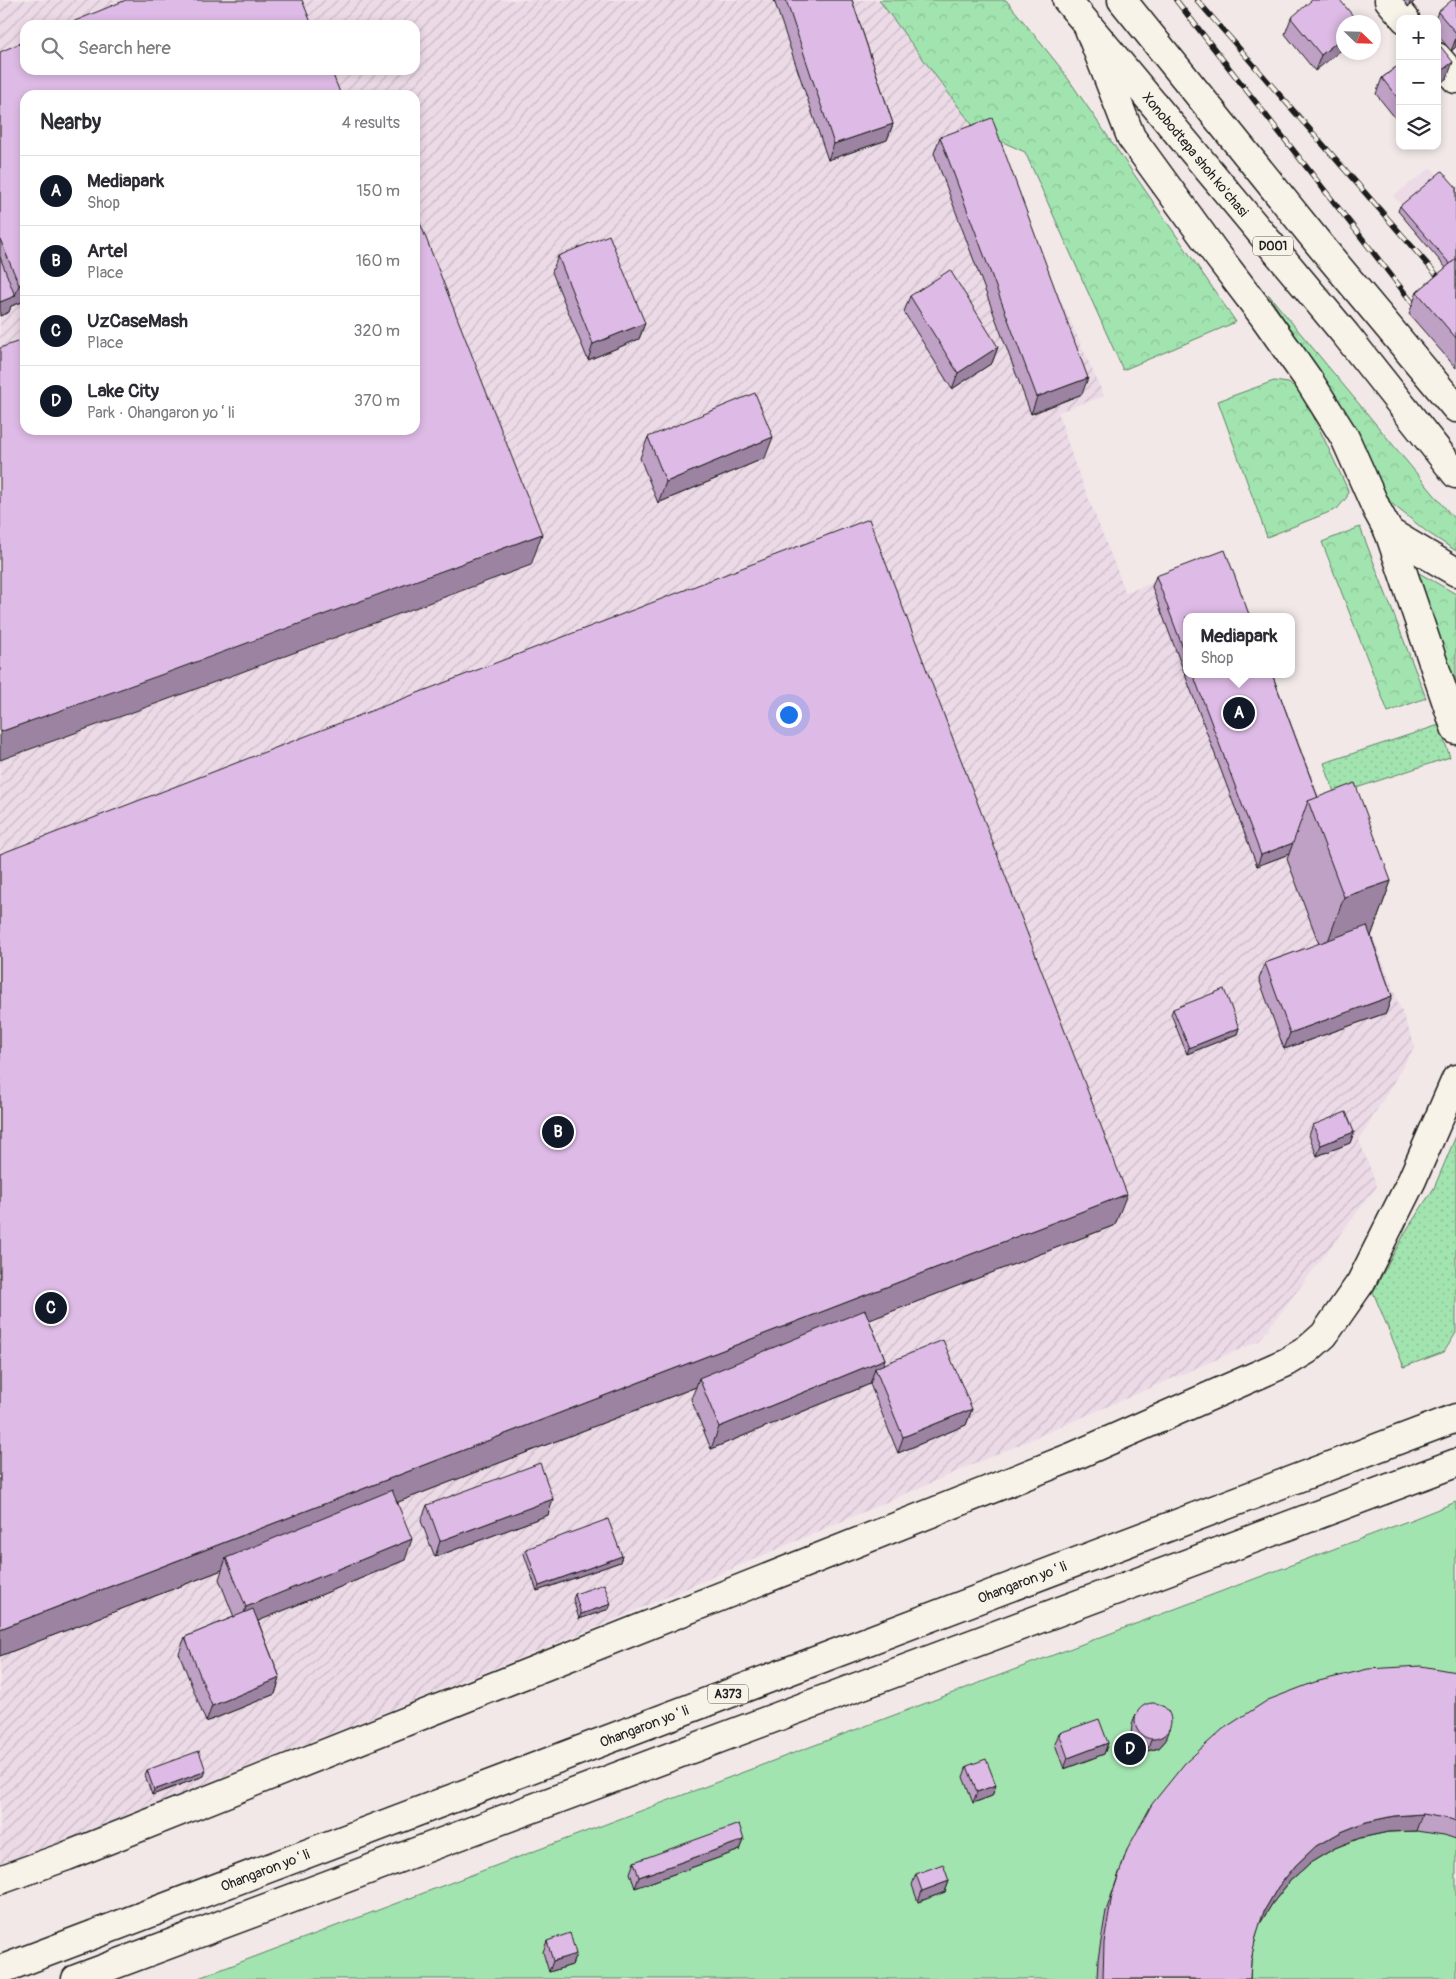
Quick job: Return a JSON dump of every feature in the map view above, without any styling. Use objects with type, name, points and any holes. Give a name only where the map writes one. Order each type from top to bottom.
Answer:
[{"type":"main road","name":"Xonobodtepa shoh ko'chasi","points":[[1067,0],[1346,335],[1456,474]]},
{"type":"main road","points":[[1120,0],[1088,24],[1131,137],[1262,314],[1308,379],[1345,438],[1377,510],[1390,532],[1456,730]]},
{"type":"main road","name":"D001","points":[[1120,0],[1456,408]]},
{"type":"main road","points":[[1389,0],[1402,15]]},
{"type":"main road","points":[[1440,60],[1456,79]]},
{"type":"main road","points":[[1390,532],[1456,572]]},
{"type":"main road","points":[[0,1880],[195,1806],[1072,1457],[1287,1362],[1307,1350],[1324,1336],[1361,1282],[1408,1188],[1456,1079]]},
{"type":"main road","name":"Ohangaron yoʻli","points":[[0,1970],[1456,1418]]},
{"type":"main road","points":[[76,1979],[1456,1463]]},
{"type":"shaded area","points":[[0,0],[879,0],[976,130],[986,134],[1104,396],[1058,412],[1074,462],[1126,593],[1227,553],[1250,613],[1183,613],[1183,678],[1275,678],[1415,1046],[1359,1140],[1377,1186],[1259,1341],[597,1627],[65,1840],[0,1863]]},
{"type":"shaded area","points":[[1431,168],[1456,194],[1456,257],[1393,196]]},
{"type":"green space","points":[[879,0],[1006,0],[1060,67],[1236,322],[1123,370],[1025,152],[976,130]]},
{"type":"green space","points":[[1268,294],[1456,521],[1456,551],[1427,532],[1391,503],[1355,431]]},
{"type":"green space","points":[[1274,381],[1288,383],[1301,390],[1348,490],[1347,497],[1337,509],[1267,537],[1218,401]]},
{"type":"green space","points":[[1360,527],[1426,698],[1388,712],[1322,542]]},
{"type":"green space","points":[[1412,569],[1456,594],[1456,688]]},
{"type":"green space","points":[[1439,725],[1450,757],[1335,795],[1324,763]]},
{"type":"green space","points":[[1456,1136],[1456,1333],[1444,1352],[1404,1367],[1373,1292],[1406,1231],[1434,1188]]},
{"type":"green space","points":[[1456,1502],[1456,1979],[196,1979],[1413,1519]]},
{"type":"building","points":[[126,0],[302,0],[310,20],[77,20]]},
{"type":"building","points":[[786,0],[852,0],[893,124],[834,144]]},
{"type":"building","points":[[1312,0],[1340,0],[1352,15],[1336,15],[1336,43],[1321,55],[1291,18]]},
{"type":"building","points":[[1452,0],[1456,0],[1456,33],[1441,15],[1438,12]]},
{"type":"building","points":[[20,43],[20,75],[333,75],[339,90],[20,90],[19,285],[0,239],[0,52]]},
{"type":"building","points":[[1441,47],[1453,62],[1441,71]]},
{"type":"building","points":[[1396,67],[1396,96],[1382,78]]},
{"type":"building","points":[[992,118],[1088,378],[1037,397],[940,137]]},
{"type":"building","points":[[1442,171],[1456,187],[1456,259],[1450,264],[1400,206]]},
{"type":"building","points":[[420,223],[542,534],[169,672],[0,732],[0,348],[20,341],[20,435],[420,435]]},
{"type":"building","points":[[609,235],[645,323],[593,344],[558,256]]},
{"type":"building","points":[[0,257],[15,296],[0,302]]},
{"type":"building","points":[[1456,259],[1456,338],[1417,292]]},
{"type":"building","points":[[950,270],[998,347],[958,373],[910,296]]},
{"type":"building","points":[[755,393],[773,437],[666,482],[648,437]]},
{"type":"building","points":[[869,519],[1127,1194],[0,1629],[0,854]]},
{"type":"building","points":[[1225,550],[1249,613],[1183,613],[1183,648],[1156,576]]},
{"type":"building","points":[[1195,678],[1273,678],[1318,798],[1308,801],[1293,843],[1261,855]]},
{"type":"building","points":[[1355,783],[1391,881],[1344,897],[1308,801]]},
{"type":"building","points":[[1367,926],[1392,996],[1290,1033],[1265,963]]},
{"type":"building","points":[[1224,989],[1239,1028],[1189,1048],[1173,1009]]},
{"type":"building","points":[[1346,1112],[1354,1132],[1321,1145],[1313,1125]]},
{"type":"building","points":[[865,1310],[885,1359],[719,1427],[699,1378]]},
{"type":"building","points":[[943,1340],[972,1409],[903,1437],[875,1368]]},
{"type":"building","points":[[540,1463],[553,1499],[440,1541],[427,1505]]},
{"type":"building","points":[[392,1490],[412,1539],[246,1607],[226,1558]]},
{"type":"building","points":[[608,1519],[622,1556],[539,1586],[526,1549]]},
{"type":"building","points":[[604,1584],[611,1604],[581,1614],[575,1594]]},
{"type":"building","points":[[253,1609],[280,1678],[212,1706],[185,1637]]},
{"type":"building","points":[[1421,1666],[1456,1672],[1456,1821],[1422,1814],[1394,1816],[1366,1822],[1341,1832],[1316,1846],[1296,1865],[1278,1887],[1264,1911],[1256,1936],[1250,1979],[1103,1979],[1104,1943],[1112,1895],[1127,1850],[1152,1804],[1185,1763],[1223,1729],[1268,1700],[1315,1682],[1368,1669]]},
{"type":"building","points":[[1153,1703],[1160,1704],[1166,1708],[1170,1714],[1170,1728],[1166,1734],[1160,1738],[1153,1739],[1146,1738],[1140,1734],[1136,1728],[1135,1721],[1136,1714],[1140,1708],[1146,1704]]},
{"type":"building","points":[[1099,1719],[1108,1743],[1068,1758],[1059,1733]]},
{"type":"building","points":[[199,1751],[206,1771],[154,1790],[147,1770]]},
{"type":"building","points":[[986,1759],[996,1785],[977,1792],[967,1766]]},
{"type":"building","points":[[739,1824],[744,1840],[639,1877],[634,1862]]},
{"type":"building","points":[[943,1864],[949,1881],[922,1891],[916,1874]]},
{"type":"building","points":[[570,1933],[576,1954],[553,1961],[547,1941]]},
{"type":"railway","points":[[1176,0],[1422,315]]},
{"type":"railway","points":[[1197,0],[1456,297]]},
{"type":"place","name":"Mediapark","points":[[1239,713]]},
{"type":"place","name":"Artel","points":[[558,1132]]},
{"type":"place","name":"UzCaseMash","points":[[51,1308]]},
{"type":"place","name":"Lake City","points":[[1130,1749]]}]
